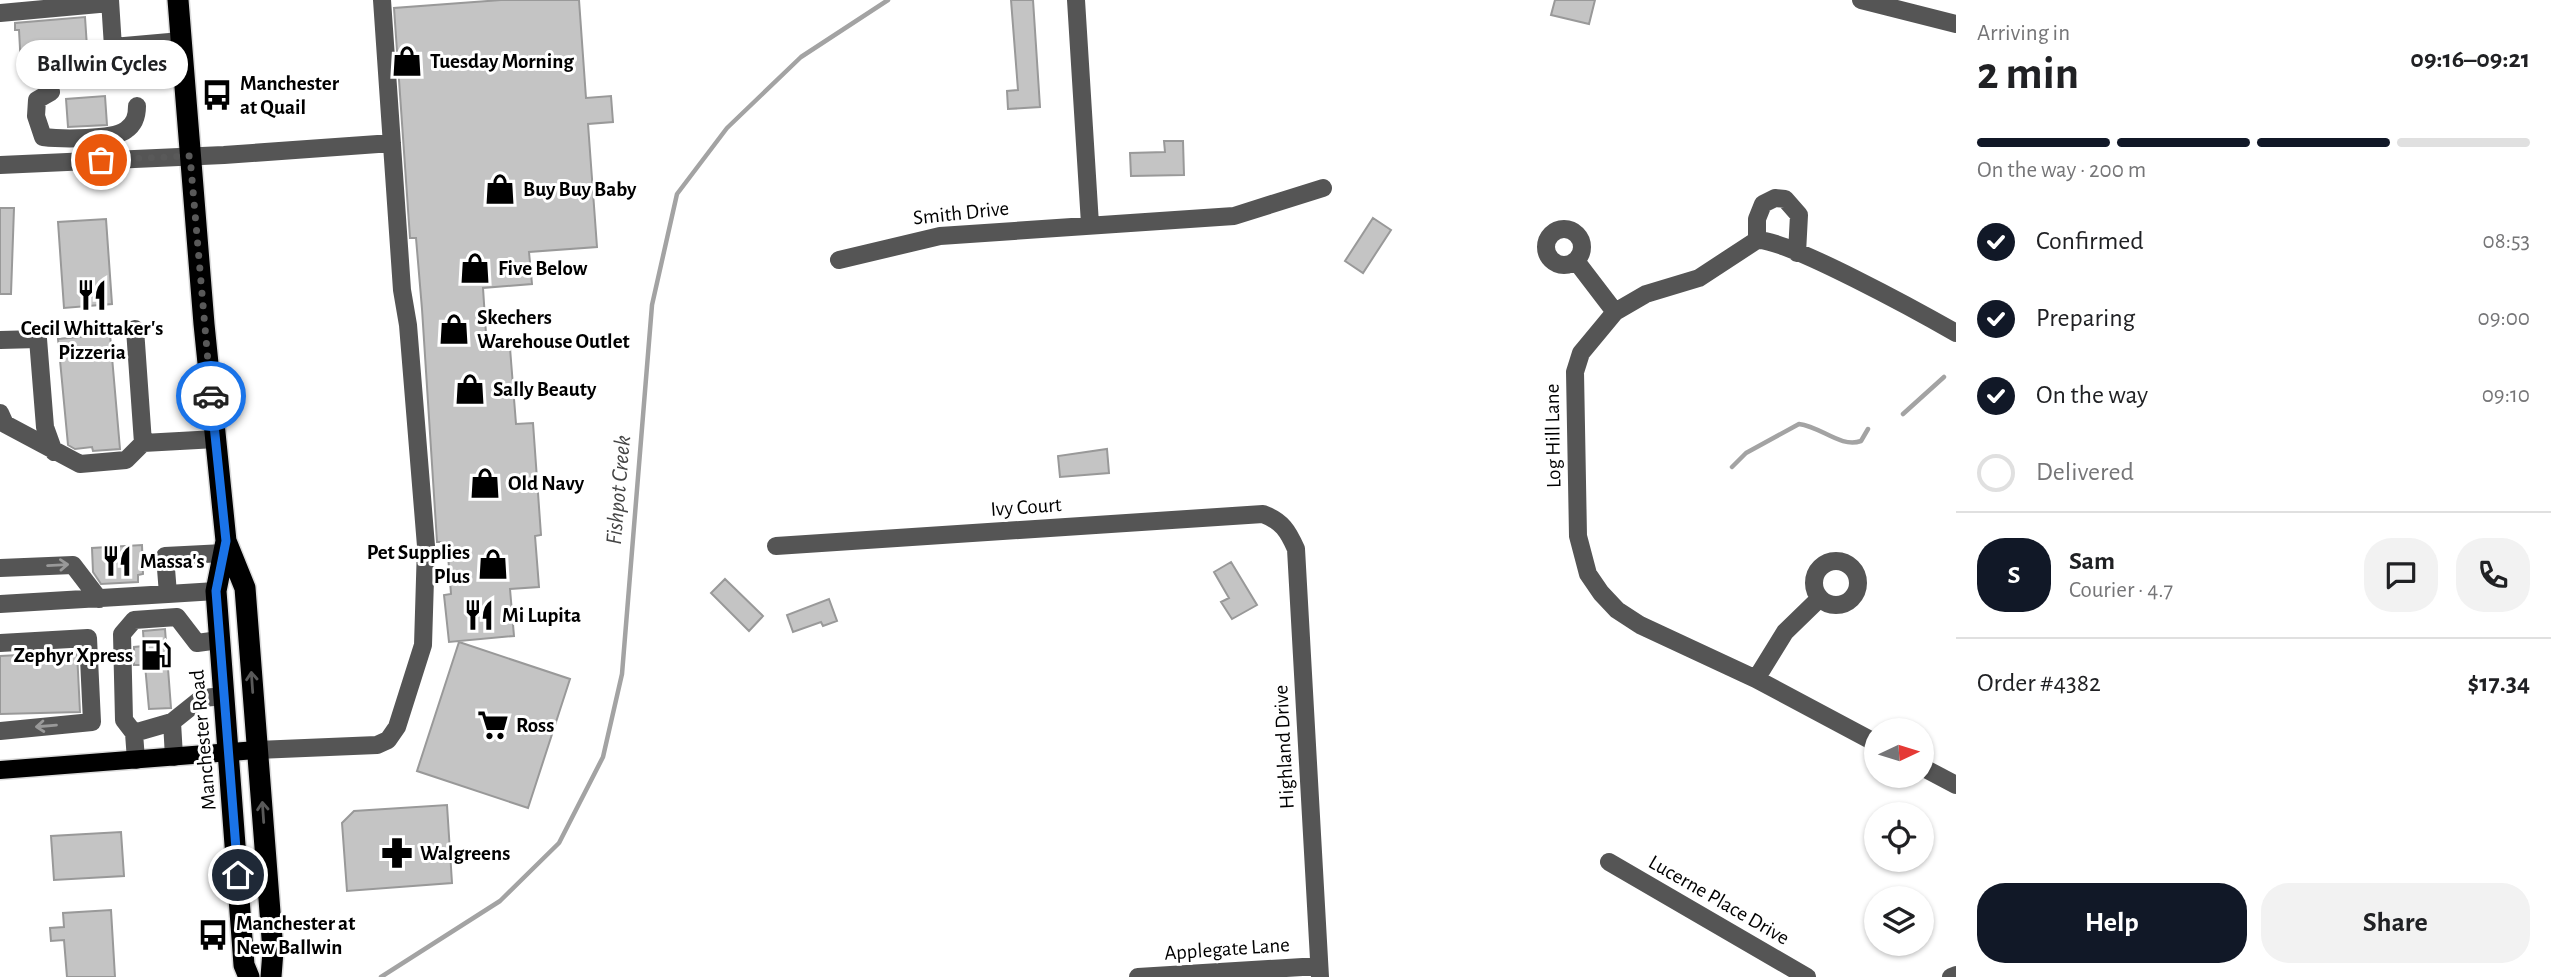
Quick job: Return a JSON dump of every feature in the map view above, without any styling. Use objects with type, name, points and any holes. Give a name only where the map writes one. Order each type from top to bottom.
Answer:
[{"type":"highway","name":"Manchester Road","points":[[178,0],[225,547],[216,591],[244,965],[249,977]]},
{"type":"highway","name":"Manchester Road","points":[[225,547],[245,589],[273,951],[271,977]]},
{"type":"main road","points":[[0,769],[257,750]]},
{"type":"street","points":[[257,750],[377,745],[388,740],[397,727],[423,645],[425,546],[382,0]]},
{"type":"street","points":[[1076,0],[1090,224]]},
{"type":"street","points":[[1861,0],[1956,24]]},
{"type":"street","points":[[0,13],[110,2],[113,47],[181,41]]},
{"type":"street","points":[[51,92],[37,100],[38,129],[43,137],[113,135],[126,131],[137,118],[137,106]]},
{"type":"street","points":[[0,165],[392,143]]},
{"type":"street","name":"Smith Drive","points":[[839,260],[918,239],[1090,224],[1234,216],[1255,212],[1323,188]]},
{"type":"street","points":[[1797,253],[1798,215],[1785,199],[1775,198],[1763,204],[1757,219],[1757,240],[1765,240],[1797,253],[1956,333]]},
{"type":"street","name":"Log Hill Lane","points":[[1757,240],[1699,278],[1646,294],[1615,312],[1581,353],[1575,372],[1578,536],[1588,574],[1617,610],[1640,625],[1756,680],[1864,737]]},
{"type":"street","points":[[1576,261],[1615,312]]},
{"type":"street","points":[[135,329],[143,443]]},
{"type":"street","points":[[0,340],[38,339],[44,427],[54,452]]},
{"type":"street","points":[[0,413],[5,424],[80,464],[126,460],[143,443],[216,439]]},
{"type":"street","name":"Ivy Court","points":[[776,547],[1262,514],[1279,520]]},
{"type":"street","name":"Highland Drive","points":[[1279,520],[1296,549],[1319,971]]},
{"type":"street","points":[[167,594],[165,556],[225,547]]},
{"type":"street","points":[[0,568],[73,565],[99,598]]},
{"type":"street","points":[[0,604],[216,591]]},
{"type":"street","points":[[1756,680],[1785,632],[1820,598]]},
{"type":"street","points":[[136,760],[134,733],[124,720],[122,634],[134,620],[177,617],[197,643],[219,640]]},
{"type":"street","points":[[0,643],[88,638],[92,722],[0,731]]},
{"type":"street","points":[[134,733],[172,722],[202,698],[225,696]]},
{"type":"street","points":[[172,722],[174,758]]},
{"type":"street","points":[[1934,773],[1956,785]]},
{"type":"street","name":"Lucerne Place Drive","points":[[1609,862],[1807,977]]},
{"type":"street","name":"Applegate Lane","points":[[1138,977],[1319,971]]},
{"type":"street","points":[[1951,977],[1956,975]]},
{"type":"building","points":[[501,0],[579,0],[586,98],[611,96],[613,122],[588,124],[597,247],[529,252],[532,284],[483,288],[487,349],[510,348],[516,424],[533,423],[541,535],[535,536],[539,587],[510,589],[514,636],[449,642],[444,595],[451,594],[447,542],[437,542],[422,309],[416,238],[410,238],[394,8]]},
{"type":"building","points":[[1011,0],[1033,0],[1040,107],[1008,109],[1007,91],[1018,90]]},
{"type":"building","points":[[1555,0],[1595,0],[1589,24],[1551,15]]},
{"type":"building","points":[[85,17],[88,62],[21,67],[19,30],[15,30],[15,23]]},
{"type":"building","points":[[105,96],[107,125],[68,127],[66,99]]},
{"type":"building","points":[[1164,141],[1183,141],[1184,175],[1131,176],[1130,153],[1165,152]]},
{"type":"building","points":[[0,208],[14,208],[11,294],[0,294]]},
{"type":"building","points":[[1373,218],[1391,230],[1363,273],[1345,261]]},
{"type":"building","points":[[106,219],[112,304],[64,308],[58,222]]},
{"type":"building","points":[[110,334],[120,449],[75,449],[68,445],[58,339]]},
{"type":"building","points":[[1107,449],[1109,473],[1060,477],[1058,456]]},
{"type":"building","name":"Massa's","points":[[142,545],[143,574],[138,575],[138,582],[101,584],[93,572],[92,548]]},
{"type":"building","points":[[1231,562],[1257,605],[1232,619],[1221,602],[1229,598],[1214,572]]},
{"type":"building","points":[[725,579],[763,616],[749,631],[711,593]]},
{"type":"building","points":[[829,599],[837,621],[823,626],[821,622],[793,632],[787,615]]},
{"type":"building","name":"Zephyr Xpress","points":[[165,629],[171,708],[149,709],[145,665],[134,665],[134,647],[144,646],[143,631]]},
{"type":"building","name":"Ross","points":[[459,642],[570,679],[528,808],[417,771]]},
{"type":"building","points":[[77,652],[80,712],[0,714],[0,656]]},
{"type":"building","name":"Walgreens","points":[[447,805],[452,883],[347,891],[342,823],[354,811]]},
{"type":"building","points":[[121,832],[124,876],[54,880],[51,836]]},
{"type":"building","points":[[111,910],[115,977],[67,977],[64,940],[51,941],[50,928],[64,927],[63,913]]},
{"type":"waterway","name":"Fishpot Creek","points":[[381,977],[500,901],[559,843],[603,757],[622,674],[652,305],[677,194],[727,128],[801,57],[888,0]]},
{"type":"waterway","points":[[1903,414],[1944,377]]},
{"type":"waterway","points":[[1732,467],[1746,453],[1799,424],[1846,442],[1861,441],[1868,429]]},
{"type":"way so far","points":[[101,160],[190,156],[211,396]]},
{"type":"place","name":"Tuesday Morning","points":[[407,61]]},
{"type":"place","name":"Manchester at Quail","points":[[217,95]]},
{"type":"place","name":"Ballwin Cycles","points":[[101,160]]},
{"type":"place","name":"Buy Buy Baby","points":[[500,189]]},
{"type":"place","name":"Five Below","points":[[475,268]]},
{"type":"place","name":"Cecil Whittaker's Pizzeria","points":[[92,295]]},
{"type":"place","name":"Skechers Warehouse Outlet","points":[[454,329]]},
{"type":"place","name":"Sally Beauty","points":[[470,389]]},
{"type":"place","name":"Old Navy","points":[[485,483]]},
{"type":"place","name":"Massa's","points":[[117,561]]},
{"type":"place","name":"Pet Supplies Plus","points":[[493,564]]},
{"type":"place","name":"Mi Lupita","points":[[479,615]]},
{"type":"place","name":"Zephyr Xpress","points":[[156,655]]},
{"type":"place","name":"Ross","points":[[493,725]]},
{"type":"place","name":"Walgreens","points":[[397,853]]},
{"type":"place","name":"Manchester at New Ballwin","points":[[213,935]]},
{"type":"route","points":[[211,396],[226,541],[216,591],[238,875]]}]
